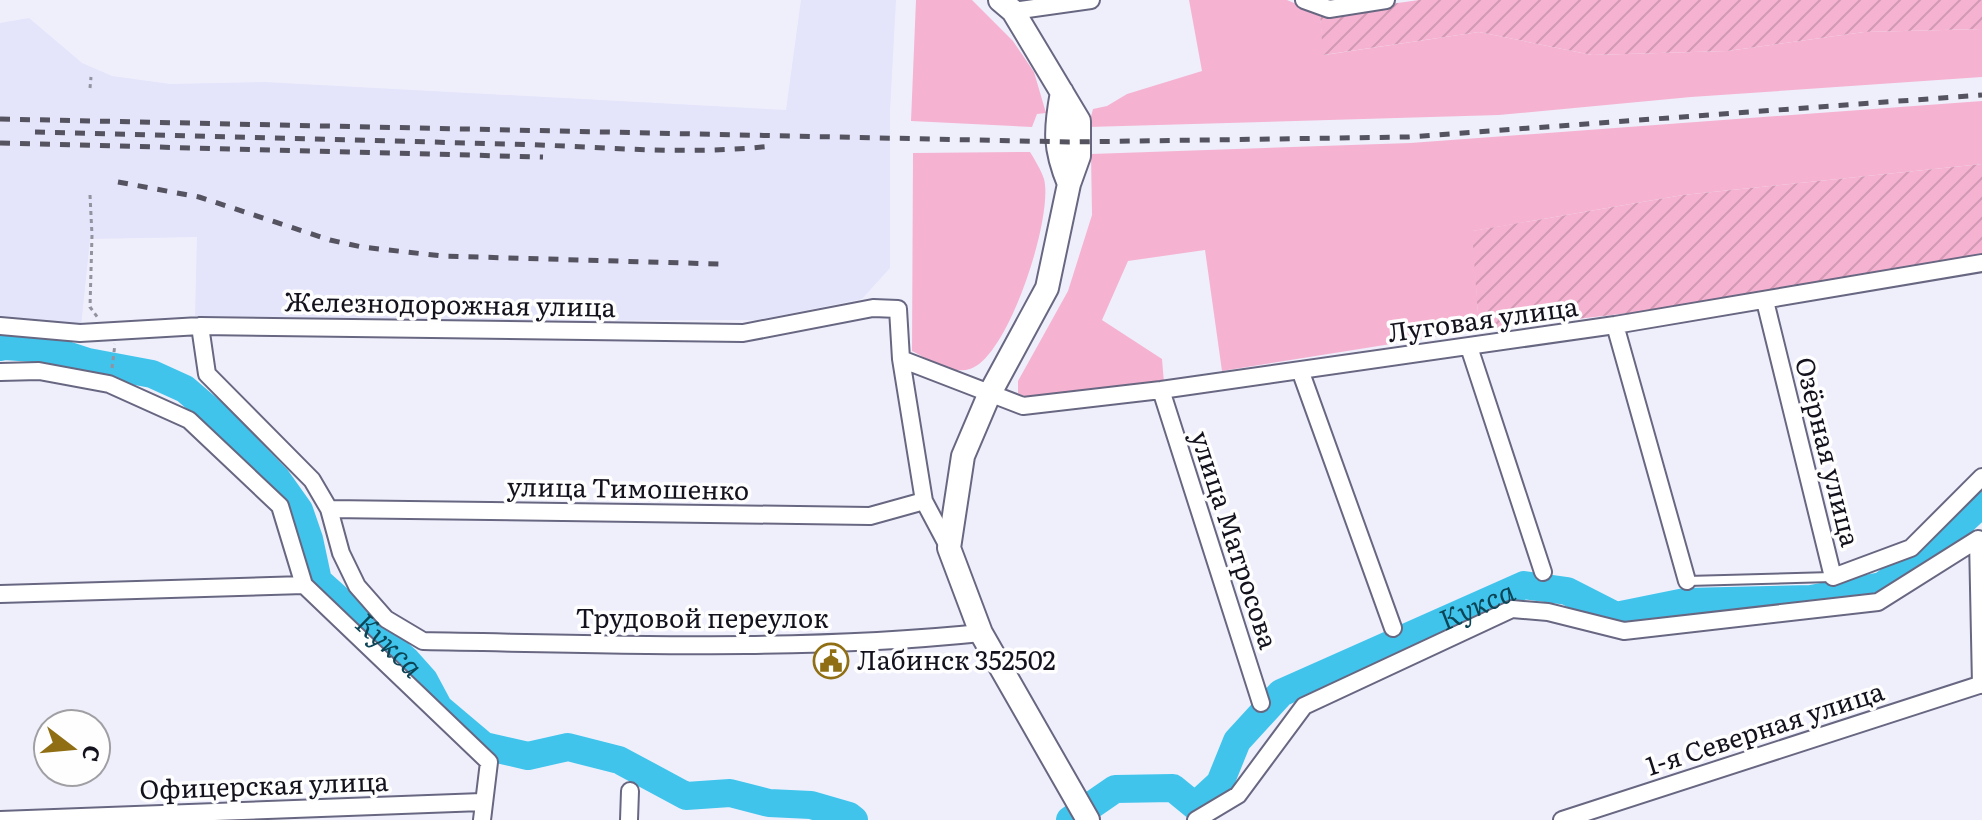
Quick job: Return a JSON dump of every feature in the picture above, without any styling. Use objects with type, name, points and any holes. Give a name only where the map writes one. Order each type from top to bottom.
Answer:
[{"type":"main road","points":[[1007,5],[1079,121],[1079,156],[1069,184],[1047,288],[989,395],[963,456],[949,548],[981,633],[1088,820]]},
{"type":"street","points":[[1007,5],[1091,0]]},
{"type":"street","points":[[1304,0],[1329,9],[1386,0]]},
{"type":"street","name":"Луговая улица","points":[[901,359],[1023,406],[1469,347],[1765,301],[1982,263]]},
{"type":"street","name":"Озёрная улица","points":[[1765,301],[1833,577],[1911,548],[1982,477]]},
{"type":"street","name":"Железнодорожная улица","points":[[0,326],[80,333],[200,326],[743,333],[873,308],[898,309],[901,359]]},
{"type":"street","points":[[1615,325],[1687,581]]},
{"type":"street","points":[[200,326],[207,374],[312,480],[329,509]]},
{"type":"street","points":[[1469,347],[1543,572]]},
{"type":"street","points":[[901,359],[924,501],[949,548]]},
{"type":"street","points":[[1300,370],[1393,628]]},
{"type":"street","points":[[0,372],[39,371],[109,384],[189,420],[280,506],[304,585],[489,762],[482,820]]},
{"type":"street","name":"улица Матросова","points":[[1161,390],[1261,703]]},
{"type":"street","name":"улица Тимошенко","points":[[329,509],[870,516],[924,501]]},
{"type":"street","name":"Трудовой переулок","points":[[329,509],[341,553],[357,586],[386,619],[423,641],[756,646],[910,640],[981,633]]},
{"type":"street","points":[[1196,820],[1238,795],[1304,706],[1512,609],[1548,612],[1624,631],[1878,602],[1978,539],[1982,684]]},
{"type":"street","points":[[0,594],[304,585]]},
{"type":"street","name":"1-я Северная улица","points":[[1562,820],[1982,684]]},
{"type":"street","points":[[629,820],[630,791]]},
{"type":"street","name":"Офицерская улица","points":[[0,820],[482,802]]},
{"type":"lane","points":[[1687,581],[1833,577]]},
{"type":"path","points":[[90,88],[91,77]]},
{"type":"path","points":[[90,195],[90,307],[115,344],[110,375]]},
{"type":"shaded area","points":[[801,0],[896,0],[890,111],[890,268],[862,299],[757,320],[486,321],[195,316],[197,237],[90,239],[81,327],[0,318],[0,23],[29,18],[82,63],[112,76],[170,84],[264,82],[786,110]]},
{"type":"shaded area","points":[[916,0],[972,0],[1013,41],[1034,72],[1046,113],[1037,114],[1032,127],[911,121]]},
{"type":"shaded area","points":[[1189,0],[1287,0],[1320,14],[1324,55],[1479,32],[1592,55],[1727,51],[1864,32],[1982,29],[1982,77],[1691,97],[1499,115],[1088,127],[1093,109],[1107,106],[1127,94],[1202,71]]},
{"type":"shaded area","points":[[1419,0],[1982,0],[1982,29],[1864,32],[1727,51],[1592,55],[1479,32],[1323,55],[1320,14]]},
{"type":"shaded area","points":[[1982,101],[1982,164],[1683,195],[1473,231],[1479,330],[1222,371],[1205,250],[1128,261],[1102,320],[1162,359],[1164,383],[1028,398],[1018,393],[1018,381],[1068,291],[1092,215],[1091,154],[1410,143]]},
{"type":"shaded area","points":[[1030,152],[1044,179],[1042,223],[1025,284],[999,340],[984,359],[963,370],[940,365],[912,351],[913,153]]},
{"type":"shaded area","points":[[1982,164],[1982,256],[1656,310],[1479,330],[1472,231],[1683,195]]},
{"type":"waterway","name":"Кукса","points":[[0,347],[48,349],[88,362],[152,374],[185,389],[214,414],[277,479],[299,510],[318,581],[407,661],[424,680],[439,708],[484,746],[528,756],[568,747],[619,760],[686,796],[730,793],[769,803],[811,805],[854,820]]},
{"type":"waterway","name":"Кукса","points":[[1070,820],[1115,789],[1173,788],[1195,806],[1220,783],[1237,741],[1281,693],[1524,585],[1567,591],[1616,616],[1685,602],[1811,599],[1882,586],[1937,545],[1982,503]]},
{"type":"railway","points":[[0,119],[1069,142],[1408,137],[1982,95]]},
{"type":"railway","points":[[35,132],[673,150],[771,146]]},
{"type":"railway","points":[[0,143],[543,157]]},
{"type":"railway","points":[[118,182],[199,197],[330,240],[362,247],[442,256],[719,264]]},
{"type":"place","name":"Лабинск 352502","points":[[831,661]]}]
